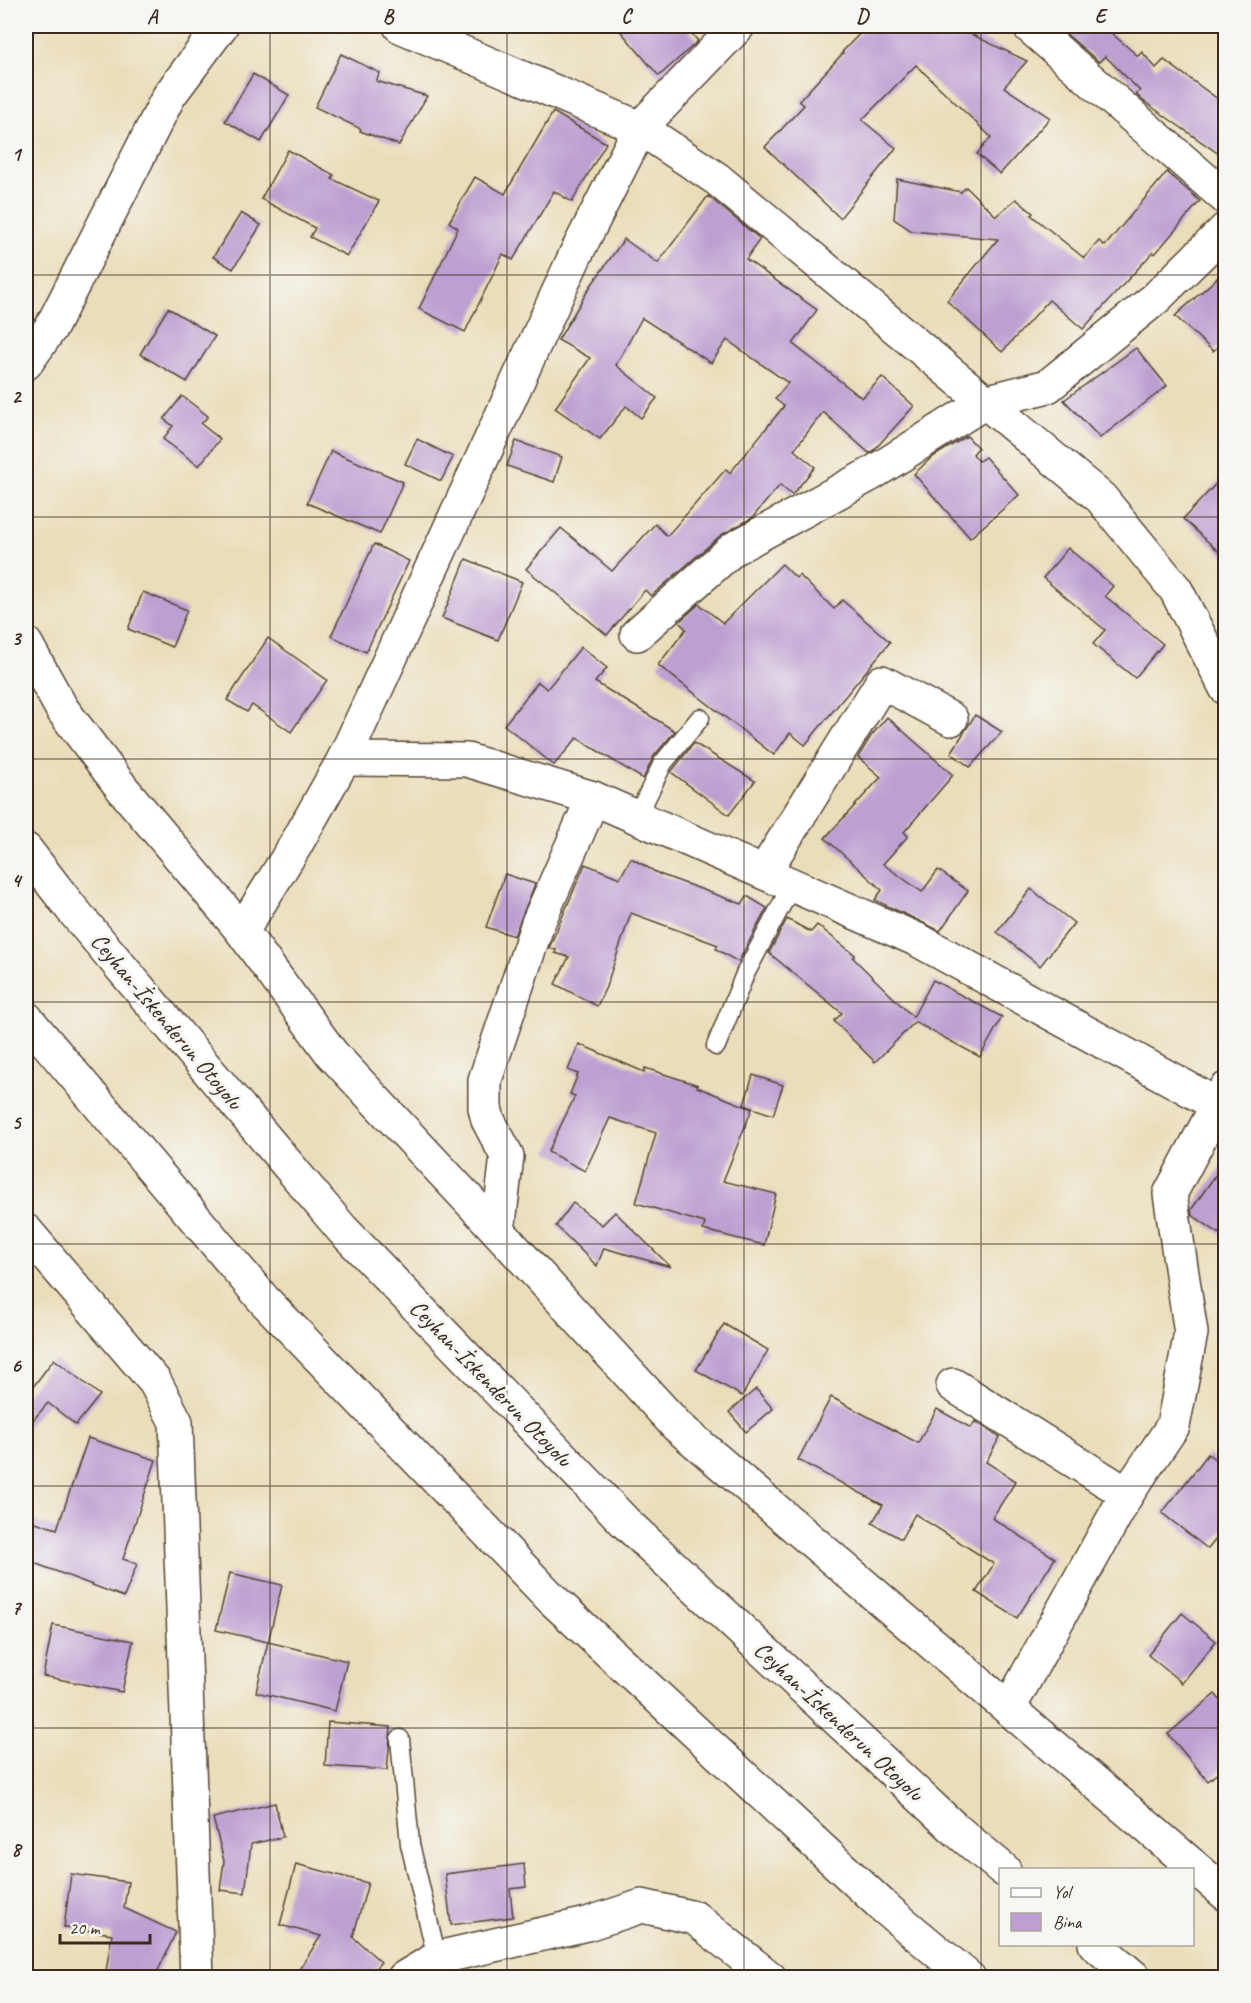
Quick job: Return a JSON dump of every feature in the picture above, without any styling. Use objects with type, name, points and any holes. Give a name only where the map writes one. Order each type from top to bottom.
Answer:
[{"type":"main road","points":[[26,363],[52,326],[169,96],[221,26]]},
{"type":"main road","points":[[400,26],[640,128],[717,179],[1101,498],[1176,590],[1226,688]]},
{"type":"main road","points":[[242,931],[295,846],[344,759],[574,256],[640,128],[738,26]]},
{"type":"main road","points":[[1029,26],[1226,198]]},
{"type":"main road","points":[[637,634],[733,549],[871,474],[985,402],[1048,386],[1156,298],[1226,229]]},
{"type":"main road","points":[[26,644],[62,709],[122,788],[242,931],[332,1054],[677,1426],[1009,1708],[1220,1877]]},
{"type":"main road","points":[[778,878],[882,682],[951,718]]},
{"type":"main road","points":[[344,759],[466,760],[593,798],[918,940],[1221,1097],[1170,1194],[1191,1333],[1173,1426],[1126,1494],[1009,1708]]},
{"type":"main road","points":[[498,1231],[507,1155],[488,1120],[485,1108],[485,1080],[538,923],[593,798]]},
{"type":"main road","name":"Ceyhan-İskenderun Otoyolu","points":[[26,850],[71,908],[342,1229],[626,1523],[955,1829],[1003,1868]]},
{"type":"main road","points":[[26,1018],[264,1300],[552,1599],[885,1908],[969,1977]]},
{"type":"main road","points":[[26,1231],[155,1382],[176,1422],[197,1977]]},
{"type":"main road","points":[[953,1385],[1126,1494]]},
{"type":"main road","points":[[404,1977],[437,1958],[587,1924],[642,1906],[695,1918],[770,1977]]},
{"type":"main road","points":[[1097,1946],[1135,1977]]},
{"type":"lane","points":[[637,817],[663,763],[700,718]]},
{"type":"lane","points":[[716,1046],[745,974],[778,878]]},
{"type":"lane","points":[[400,1739],[410,1844],[437,1958]]},
{"type":"building","points":[[616,26],[685,26],[698,41],[659,76]]},
{"type":"building","points":[[867,26],[954,26],[1027,61],[1004,87],[1050,118],[1000,174],[977,154],[991,137],[916,65],[862,120],[896,148],[840,218],[765,147],[804,105],[799,101]]},
{"type":"building","points":[[1057,26],[1103,26],[1138,56],[1142,52],[1156,68],[1164,60],[1226,105],[1226,159],[1142,100],[1136,94],[1140,91],[1105,56],[1099,62]]},
{"type":"building","points":[[341,54],[380,73],[376,81],[427,96],[399,145],[360,131],[361,129],[315,107]]},
{"type":"building","points":[[253,74],[289,95],[261,142],[225,121]]},
{"type":"building","points":[[553,112],[606,143],[572,202],[554,191],[513,260],[503,254],[465,332],[419,309],[458,228],[449,222],[475,177],[505,194]]},
{"type":"building","points":[[288,150],[334,175],[332,179],[379,201],[347,256],[310,237],[315,228],[261,199]]},
{"type":"building","points":[[1167,172],[1200,201],[1155,254],[1153,252],[1083,329],[1049,300],[1002,352],[947,301],[998,239],[912,231],[894,219],[897,179],[961,192],[966,187],[996,216],[1016,199],[1033,213],[1031,215],[1084,258],[1099,241],[1105,246]]},
{"type":"building","points":[[708,196],[760,239],[746,259],[817,310],[793,344],[862,398],[882,377],[914,406],[869,453],[823,412],[794,450],[815,467],[792,495],[780,485],[752,518],[721,535],[651,596],[645,590],[607,635],[526,569],[561,528],[612,571],[655,524],[667,536],[726,469],[730,473],[784,406],[775,399],[788,383],[727,340],[711,363],[642,318],[616,365],[657,398],[641,418],[626,406],[600,439],[555,408],[590,358],[558,340],[590,287],[624,239],[658,263]]},
{"type":"building","points":[[241,213],[261,225],[233,269],[213,257]]},
{"type":"building","points":[[1226,270],[1226,340],[1213,351],[1175,316]]},
{"type":"building","points":[[168,308],[215,336],[187,382],[140,354]]},
{"type":"building","points":[[1136,348],[1167,386],[1100,438],[1064,400]]},
{"type":"building","points":[[182,396],[208,416],[201,424],[220,439],[199,466],[163,439],[173,426],[164,419]]},
{"type":"building","points":[[967,436],[978,448],[973,454],[979,461],[985,457],[1019,495],[970,538],[914,474],[931,458]]},
{"type":"building","points":[[417,439],[453,457],[441,481],[405,464]]},
{"type":"building","points":[[516,441],[562,457],[554,482],[507,466]]},
{"type":"building","points":[[331,451],[403,482],[380,534],[307,503]]},
{"type":"building","points":[[1226,473],[1226,558],[1183,519]]},
{"type":"building","points":[[374,544],[409,561],[366,652],[331,636]]},
{"type":"building","points":[[1068,548],[1113,586],[1105,596],[1163,644],[1135,678],[1093,644],[1105,630],[1043,578]]},
{"type":"building","points":[[466,559],[522,582],[498,640],[442,618]]},
{"type":"building","points":[[782,564],[796,578],[799,575],[834,609],[842,600],[890,642],[805,745],[790,733],[774,755],[658,665],[686,629],[679,622],[699,604],[723,623]]},
{"type":"building","points":[[143,592],[187,610],[172,647],[128,629]]},
{"type":"building","points":[[268,638],[327,680],[291,732],[252,705],[247,712],[227,700]]},
{"type":"building","points":[[581,647],[607,668],[595,682],[675,731],[654,756],[643,779],[577,738],[554,765],[504,725],[538,682],[547,689]]},
{"type":"building","points":[[975,715],[1002,732],[970,767],[951,753]]},
{"type":"building","points":[[887,717],[953,775],[904,832],[908,836],[883,864],[922,892],[938,870],[968,891],[940,931],[875,900],[882,890],[825,838],[881,777],[858,757],[871,736]]},
{"type":"building","points":[[694,743],[755,781],[729,815],[671,772]]},
{"type":"building","points":[[631,858],[659,874],[742,904],[747,896],[767,908],[738,962],[716,949],[718,945],[631,913],[606,987],[597,1006],[555,984],[569,957],[555,953],[556,950],[549,948],[585,864],[620,878]]},
{"type":"building","points":[[505,874],[535,884],[514,936],[486,927]]},
{"type":"building","points":[[1031,889],[1074,923],[1040,966],[997,932]]},
{"type":"building","points":[[787,919],[811,932],[817,925],[855,955],[853,958],[913,1017],[933,980],[1002,1017],[980,1057],[915,1022],[875,1062],[834,1021],[842,1013],[769,953]]},
{"type":"building","points":[[579,1044],[644,1072],[645,1068],[698,1085],[697,1087],[752,1109],[723,1181],[776,1194],[764,1245],[703,1230],[705,1223],[636,1203],[656,1133],[610,1118],[585,1171],[548,1152],[575,1096],[570,1094],[578,1074],[568,1070]]},
{"type":"building","points":[[753,1075],[783,1085],[773,1115],[744,1105]]},
{"type":"building","points":[[1226,1160],[1226,1238],[1192,1215],[1191,1210]]},
{"type":"building","points":[[573,1203],[602,1225],[615,1212],[671,1267],[604,1248],[597,1266],[556,1226]]},
{"type":"building","points":[[724,1324],[768,1350],[742,1396],[696,1370]]},
{"type":"building","points":[[54,1359],[100,1395],[76,1425],[48,1403],[26,1428],[26,1396]]},
{"type":"building","points":[[756,1389],[773,1409],[746,1432],[729,1412]]},
{"type":"building","points":[[831,1397],[918,1443],[937,1409],[971,1428],[975,1421],[1000,1437],[986,1462],[1016,1481],[992,1518],[1055,1558],[1017,1618],[976,1592],[994,1564],[915,1514],[901,1539],[872,1523],[883,1505],[798,1460]]},
{"type":"building","points":[[88,1438],[156,1460],[123,1559],[137,1564],[124,1597],[26,1560],[26,1519],[57,1529]]},
{"type":"building","points":[[1208,1454],[1226,1468],[1226,1527],[1208,1549],[1162,1513]]},
{"type":"building","points":[[230,1573],[282,1585],[268,1642],[216,1630]]},
{"type":"building","points":[[1182,1613],[1216,1641],[1182,1683],[1148,1655]]},
{"type":"building","points":[[53,1625],[133,1641],[122,1692],[43,1676]]},
{"type":"building","points":[[268,1642],[347,1661],[335,1711],[256,1692]]},
{"type":"building","points":[[1215,1694],[1226,1707],[1226,1766],[1208,1781],[1168,1734]]},
{"type":"building","points":[[328,1722],[391,1727],[387,1770],[325,1766]]},
{"type":"building","points":[[275,1803],[283,1837],[251,1844],[245,1893],[220,1890],[224,1861],[213,1818]]},
{"type":"building","points":[[296,1864],[368,1883],[353,1937],[381,1962],[367,1977],[294,1977],[321,1936],[280,1925]]},
{"type":"building","points":[[524,1864],[526,1887],[510,1889],[513,1917],[451,1925],[445,1874]]},
{"type":"building","points":[[71,1874],[128,1882],[124,1908],[176,1932],[155,1977],[105,1977],[112,1934],[64,1927]]},
{"type":"waterway","points":[[26,41],[33,26]]}]
